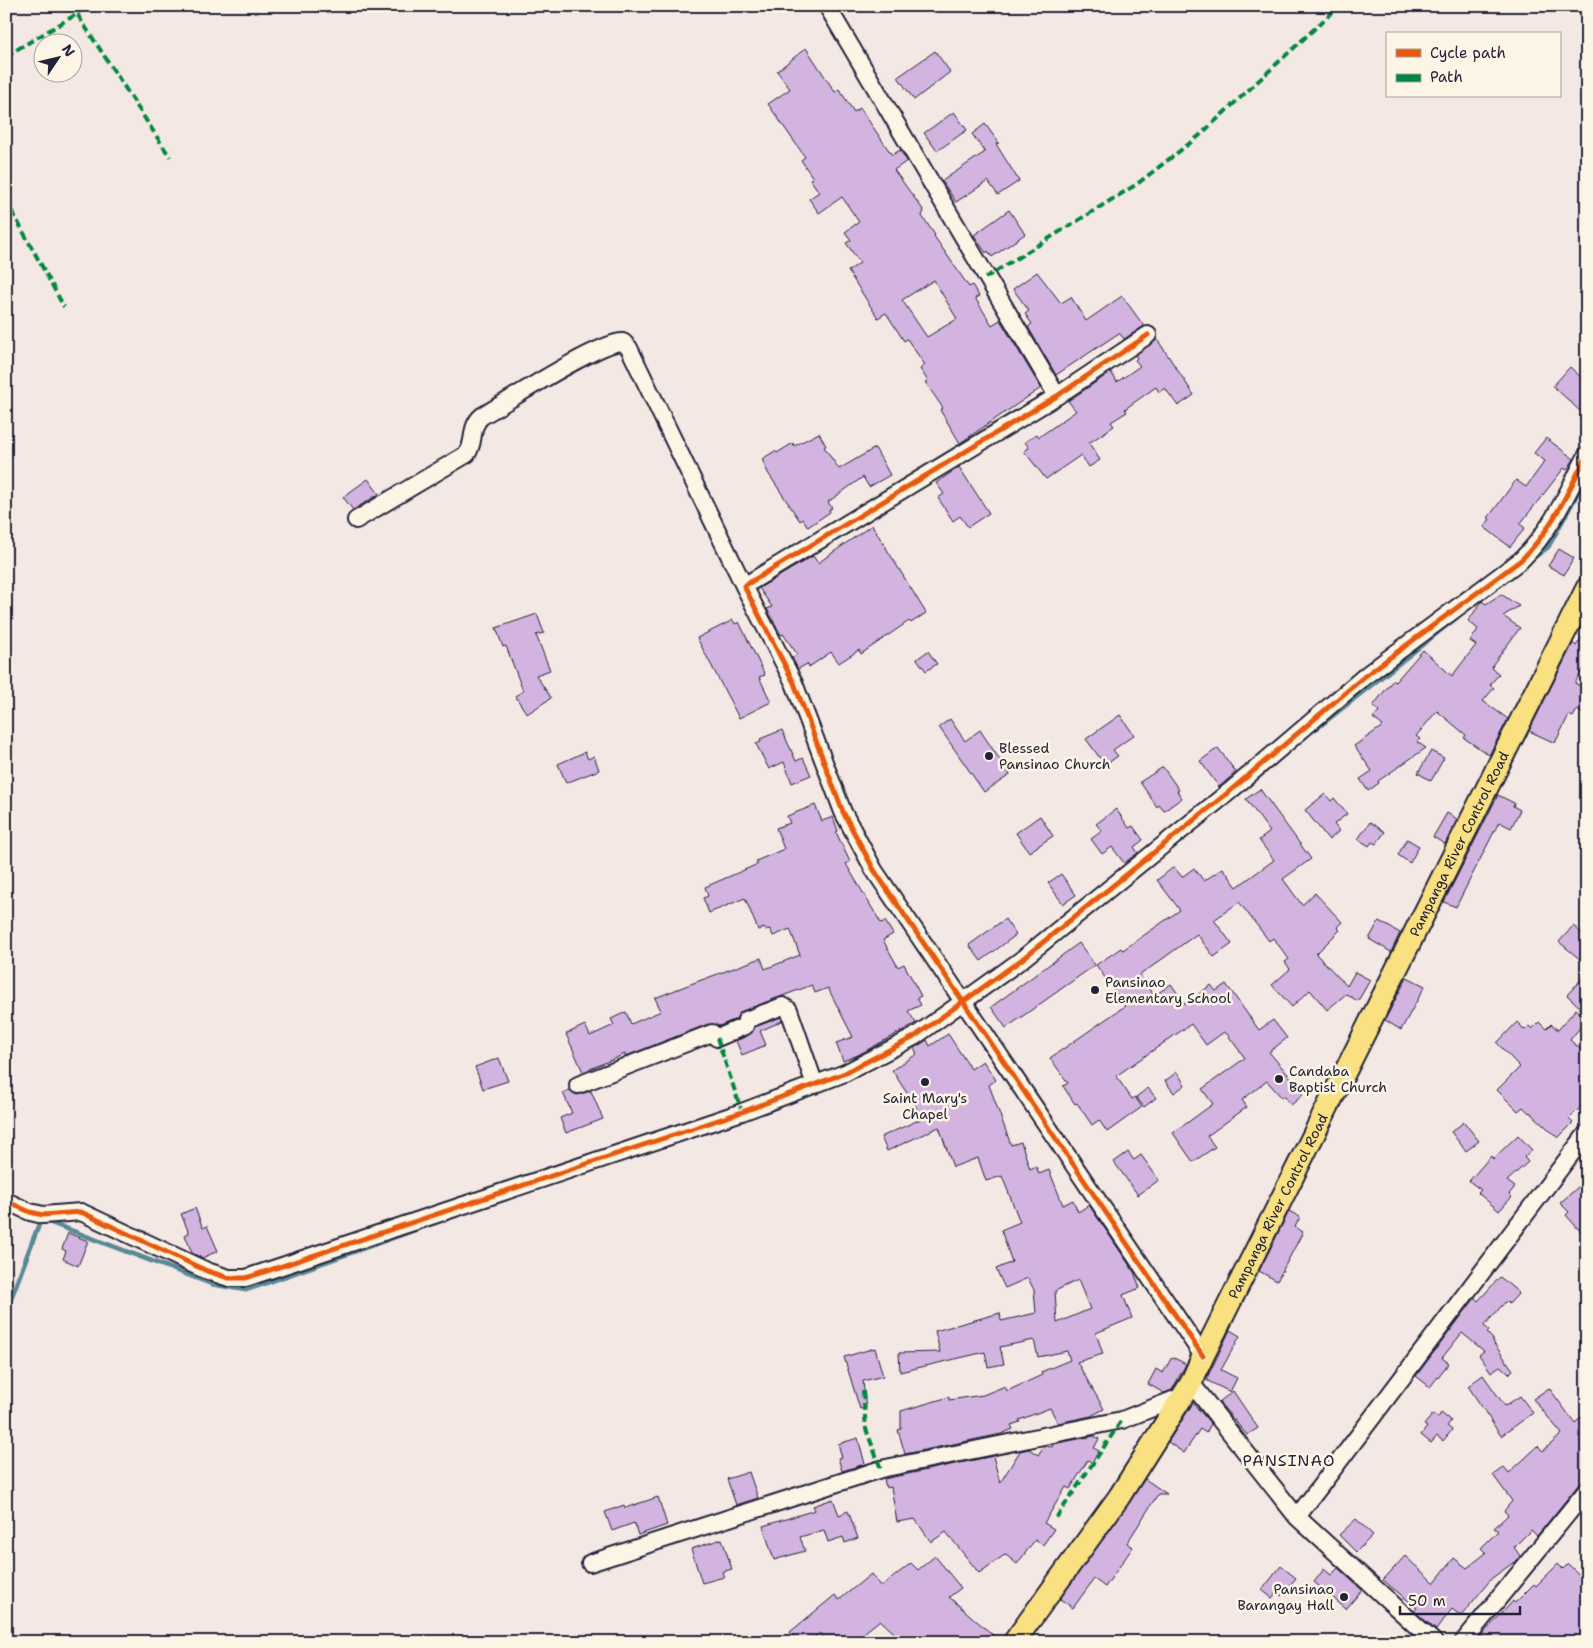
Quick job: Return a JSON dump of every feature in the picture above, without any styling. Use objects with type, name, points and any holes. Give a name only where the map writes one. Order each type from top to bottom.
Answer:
[{"type":"main road","name":"Pampanga River Control Road","points":[[1014,1642],[1119,1497],[1187,1390],[1587,588]]},
{"type":"street","points":[[827,6],[980,269],[1057,396]]},
{"type":"street","points":[[744,586],[1057,396],[1148,335]]},
{"type":"street","points":[[356,520],[467,454],[473,442],[473,427],[482,416],[594,351],[615,342],[622,342],[629,348],[744,586],[794,683],[852,831],[874,870],[1203,1356]]},
{"type":"street","points":[[6,1200],[30,1212],[43,1215],[81,1212],[207,1271],[229,1278],[246,1278],[501,1191],[668,1138],[815,1085],[881,1055],[914,1037],[1021,960],[1230,791],[1365,676],[1521,560],[1536,546],[1548,529],[1587,455]]},
{"type":"street","points":[[578,1085],[712,1034],[717,1038],[745,1026],[746,1020],[783,1006],[788,1010],[815,1085]]},
{"type":"street","points":[[1297,1517],[1587,1133]]},
{"type":"street","points":[[590,1564],[881,1469],[1122,1420],[1187,1390],[1297,1517],[1434,1642]]},
{"type":"street","points":[[1463,1642],[1587,1490]]},
{"type":"building","points":[[806,48],[835,92],[839,89],[854,112],[860,108],[892,155],[900,150],[907,161],[894,170],[924,211],[922,216],[934,236],[969,287],[972,285],[979,296],[975,298],[992,325],[1000,320],[1041,388],[960,443],[940,410],[943,408],[925,382],[928,381],[920,369],[925,365],[907,339],[904,341],[886,313],[878,318],[848,271],[860,263],[846,243],[851,240],[845,232],[859,222],[842,197],[819,213],[809,199],[819,192],[810,179],[813,178],[801,160],[805,157],[768,104],[790,89],[777,71]],"holes":[[[934,280],[957,319],[927,337],[902,300]]]},
{"type":"building","points":[[935,51],[950,72],[914,100],[898,77]]},
{"type":"building","points":[[954,112],[967,130],[937,151],[924,133]]},
{"type":"building","points":[[985,124],[999,143],[996,144],[1019,181],[998,195],[988,181],[956,202],[942,181],[985,152],[972,134]]},
{"type":"building","points":[[1009,210],[1025,234],[992,257],[988,251],[986,253],[974,235]]},
{"type":"building","points":[[1037,272],[1061,303],[1071,297],[1086,321],[1122,296],[1144,326],[1124,339],[1119,333],[1056,375],[1028,327],[1032,324],[1025,314],[1029,311],[1013,289]]},
{"type":"building","points":[[1157,339],[1194,395],[1178,406],[1165,388],[1159,392],[1156,387],[1125,409],[1127,412],[1111,422],[1114,426],[1089,443],[1100,460],[1089,467],[1081,455],[1046,479],[1024,451],[1029,448],[1025,442],[1037,434],[1039,437],[1076,411],[1068,401],[1111,372],[1117,382],[1140,366],[1135,360],[1137,358],[1135,355]]},
{"type":"building","points":[[1570,367],[1587,383],[1587,403],[1580,411],[1553,386]]},
{"type":"building","points":[[819,433],[826,446],[824,447],[839,469],[875,448],[890,475],[869,487],[863,477],[828,502],[832,508],[829,510],[830,512],[808,527],[803,519],[800,521],[768,473],[762,459],[775,451],[777,453],[793,443],[794,446]]},
{"type":"building","points":[[1546,438],[1574,459],[1567,470],[1564,468],[1520,524],[1525,528],[1510,547],[1484,527],[1490,519],[1488,518],[1516,480],[1526,487],[1545,461],[1534,453]]},
{"type":"building","points":[[959,467],[989,513],[968,527],[960,516],[953,521],[938,498],[944,494],[936,483]]},
{"type":"building","points":[[368,479],[379,494],[353,510],[343,497]]},
{"type":"building","points":[[872,525],[926,613],[911,623],[909,621],[861,654],[859,650],[839,663],[831,652],[809,667],[807,664],[798,669],[792,658],[797,654],[783,634],[781,635],[767,609],[772,607],[759,588],[813,556],[818,563]]},
{"type":"building","points":[[1559,549],[1574,558],[1564,575],[1548,566]]},
{"type":"building","points":[[1501,594],[1519,606],[1503,616],[1520,628],[1493,664],[1492,668],[1499,674],[1490,685],[1494,688],[1483,701],[1508,719],[1489,755],[1464,738],[1466,735],[1437,711],[1416,736],[1420,739],[1417,742],[1426,748],[1378,781],[1379,783],[1368,791],[1360,779],[1372,771],[1354,746],[1383,726],[1373,718],[1379,711],[1373,706],[1393,680],[1395,682],[1423,650],[1452,676],[1476,645],[1470,641],[1478,629],[1468,621],[1482,601],[1486,604]]},
{"type":"building","points":[[537,614],[544,633],[536,635],[550,670],[536,675],[551,698],[527,714],[515,696],[523,691],[506,646],[503,647],[496,628]]},
{"type":"building","points":[[733,620],[735,624],[739,622],[765,675],[759,677],[771,702],[739,718],[697,638]]},
{"type":"building","points":[[1587,630],[1587,662],[1575,683],[1587,690],[1587,716],[1577,710],[1573,717],[1569,715],[1555,743],[1529,731],[1573,643],[1576,646]]},
{"type":"building","points":[[928,651],[937,664],[926,671],[917,659]]},
{"type":"building","points":[[1120,715],[1134,735],[1113,750],[1118,756],[1105,765],[1086,739]]},
{"type":"building","points":[[950,719],[965,741],[980,730],[1010,775],[984,792],[939,727]]},
{"type":"building","points":[[782,730],[796,761],[803,758],[811,775],[792,783],[784,762],[769,769],[756,744],[761,742],[760,739]]},
{"type":"building","points":[[1218,748],[1236,772],[1219,787],[1200,761]]},
{"type":"building","points":[[1431,751],[1444,758],[1431,781],[1418,773]]},
{"type":"building","points":[[585,752],[588,759],[594,756],[599,770],[566,783],[558,764]]},
{"type":"building","points":[[1163,767],[1179,790],[1177,791],[1182,798],[1164,811],[1159,805],[1157,807],[1140,782]]},
{"type":"building","points":[[1260,789],[1311,859],[1283,879],[1302,905],[1315,893],[1342,922],[1337,927],[1340,930],[1316,954],[1347,986],[1355,972],[1370,980],[1358,1001],[1346,994],[1327,1010],[1310,990],[1292,1007],[1272,985],[1290,969],[1285,962],[1289,959],[1273,938],[1269,941],[1239,902],[1214,920],[1232,944],[1214,957],[1197,934],[1140,975],[1154,996],[1171,984],[1185,1004],[1211,985],[1216,991],[1226,984],[1259,1030],[1273,1020],[1287,1038],[1269,1052],[1303,1095],[1291,1105],[1267,1081],[1242,1100],[1247,1107],[1207,1136],[1215,1147],[1193,1162],[1173,1133],[1213,1104],[1202,1089],[1245,1058],[1227,1034],[1224,1032],[1206,1045],[1191,1024],[1116,1076],[1132,1099],[1135,1097],[1142,1107],[1107,1132],[1099,1120],[1092,1125],[1077,1103],[1075,1104],[1063,1086],[1068,1083],[1050,1058],[1125,1006],[1096,965],[1121,948],[1123,950],[1180,910],[1157,880],[1174,867],[1182,877],[1194,868],[1204,881],[1223,868],[1237,887],[1274,860],[1259,840],[1270,832],[1246,799]]},
{"type":"building","points":[[1325,794],[1331,801],[1334,798],[1347,814],[1334,824],[1339,831],[1329,840],[1305,810]]},
{"type":"building","points":[[1498,795],[1514,803],[1513,806],[1520,810],[1511,828],[1499,822],[1456,907],[1444,902]]},
{"type":"building","points":[[815,805],[822,821],[833,817],[838,831],[836,832],[850,862],[846,864],[881,923],[885,921],[893,934],[883,940],[898,967],[904,964],[921,996],[917,998],[921,1005],[908,1011],[916,1023],[858,1055],[843,1061],[836,1043],[853,1037],[828,988],[815,993],[812,985],[742,1011],[736,1019],[719,1026],[708,1024],[626,1056],[625,1054],[583,1072],[566,1034],[585,1025],[590,1036],[614,1025],[611,1019],[626,1012],[631,1024],[661,1011],[655,998],[761,958],[765,969],[800,955],[790,929],[773,936],[770,929],[758,930],[745,898],[709,913],[703,898],[708,896],[705,887],[758,864],[756,861],[784,849],[776,828],[790,823],[787,816]]},
{"type":"building","points":[[1116,809],[1129,828],[1133,826],[1143,840],[1134,847],[1138,853],[1124,863],[1112,847],[1102,854],[1091,839],[1102,831],[1096,824]]},
{"type":"building","points":[[1447,813],[1457,819],[1445,844],[1433,837]]},
{"type":"building","points":[[1040,816],[1053,836],[1029,852],[1016,833]]},
{"type":"building","points":[[1370,822],[1385,832],[1376,844],[1372,842],[1369,846],[1358,839]]},
{"type":"building","points":[[1407,839],[1419,846],[1410,863],[1398,855]]},
{"type":"building","points":[[1061,874],[1076,895],[1063,904],[1048,883]]},
{"type":"building","points":[[1005,919],[1016,935],[981,961],[969,945]]},
{"type":"building","points":[[1379,921],[1400,933],[1391,952],[1369,939]]},
{"type":"building","points":[[1573,926],[1587,937],[1587,965],[1559,942]]},
{"type":"building","points":[[1079,943],[1095,965],[1006,1028],[991,1007]]},
{"type":"building","points":[[1587,973],[1587,1014],[1567,995]]},
{"type":"building","points":[[1407,977],[1425,986],[1401,1030],[1385,1020]]},
{"type":"building","points":[[1576,1009],[1587,1019],[1570,1040],[1587,1055],[1587,1101],[1569,1119],[1573,1123],[1558,1138],[1523,1107],[1518,1111],[1497,1090],[1520,1067],[1497,1043],[1517,1022],[1525,1030],[1529,1026],[1532,1029],[1539,1022],[1546,1029],[1551,1024],[1558,1030]]},
{"type":"building","points":[[781,1017],[782,1021],[760,1031],[766,1045],[742,1055],[736,1041],[749,1035],[755,1027]]},
{"type":"building","points":[[948,1034],[971,1069],[983,1061],[996,1080],[989,1085],[1011,1145],[1021,1142],[1030,1169],[1036,1166],[1039,1174],[1049,1170],[1063,1205],[1073,1200],[1078,1212],[1089,1205],[1134,1272],[1140,1288],[1123,1295],[1132,1318],[1096,1333],[1103,1354],[1077,1362],[1104,1409],[1091,1416],[1058,1423],[1050,1408],[1019,1420],[1020,1422],[1011,1425],[1013,1429],[1001,1434],[905,1454],[898,1430],[901,1429],[901,1411],[949,1397],[949,1400],[983,1395],[1005,1386],[1007,1391],[1042,1375],[1041,1372],[1070,1360],[1067,1351],[1038,1357],[1034,1340],[1000,1347],[1004,1364],[988,1367],[985,1352],[900,1372],[899,1353],[940,1352],[935,1331],[1000,1313],[1001,1321],[1036,1313],[1034,1290],[1028,1278],[1005,1288],[996,1269],[1012,1262],[1001,1230],[1020,1222],[1002,1176],[986,1181],[978,1158],[953,1167],[939,1127],[887,1151],[881,1137],[923,1118],[892,1070],[917,1054],[914,1048],[927,1040],[930,1046]],"holes":[[[1078,1280],[1090,1309],[1057,1323],[1055,1291]]]},
{"type":"building","points":[[499,1058],[508,1081],[483,1089],[475,1067]]},
{"type":"building","points":[[1177,1072],[1185,1085],[1174,1093],[1165,1081]]},
{"type":"building","points":[[1148,1088],[1156,1098],[1144,1107],[1136,1097]]},
{"type":"building","points":[[570,1090],[577,1095],[591,1091],[603,1119],[566,1133],[560,1118],[572,1113],[563,1093]]},
{"type":"building","points":[[1464,1122],[1479,1141],[1466,1151],[1451,1132]]},
{"type":"building","points":[[1518,1135],[1532,1150],[1524,1157],[1528,1162],[1507,1181],[1515,1187],[1509,1194],[1512,1197],[1499,1211],[1478,1193],[1481,1190],[1469,1181],[1491,1156],[1493,1159]]},
{"type":"building","points":[[1128,1152],[1134,1160],[1141,1155],[1159,1180],[1138,1195],[1114,1162]]},
{"type":"building","points":[[1587,1179],[1587,1239],[1566,1215],[1569,1212],[1560,1203]]},
{"type":"building","points":[[195,1208],[203,1228],[207,1226],[218,1251],[202,1258],[192,1253],[185,1235],[189,1233],[181,1214]]},
{"type":"building","points":[[1289,1211],[1300,1217],[1295,1227],[1303,1232],[1277,1281],[1259,1271]]},
{"type":"building","points":[[68,1233],[88,1241],[78,1266],[63,1259],[66,1251],[62,1249]]},
{"type":"building","points":[[1500,1277],[1519,1293],[1509,1304],[1506,1301],[1484,1326],[1489,1330],[1487,1333],[1513,1370],[1509,1374],[1500,1366],[1491,1372],[1479,1355],[1484,1351],[1462,1333],[1442,1358],[1449,1363],[1430,1387],[1416,1376],[1475,1298],[1478,1301]]},
{"type":"building","points":[[1230,1330],[1240,1336],[1221,1370],[1237,1378],[1230,1392],[1206,1380]]},
{"type":"building","points":[[875,1348],[883,1376],[863,1381],[866,1408],[860,1409],[844,1357]]},
{"type":"building","points":[[1172,1357],[1186,1364],[1172,1390],[1164,1393],[1148,1384],[1156,1369],[1163,1373]]},
{"type":"building","points":[[1483,1375],[1505,1406],[1520,1396],[1533,1413],[1501,1436],[1468,1386]]},
{"type":"building","points":[[1549,1388],[1575,1423],[1587,1412],[1587,1479],[1579,1484],[1537,1536],[1531,1530],[1514,1547],[1520,1556],[1517,1560],[1492,1578],[1461,1616],[1452,1609],[1436,1630],[1414,1611],[1417,1608],[1383,1580],[1405,1556],[1434,1583],[1454,1558],[1467,1568],[1486,1553],[1481,1548],[1498,1531],[1494,1528],[1508,1515],[1504,1511],[1512,1501],[1493,1475],[1504,1467],[1509,1473],[1538,1446],[1543,1451],[1562,1434],[1533,1399]]},
{"type":"building","points":[[1233,1391],[1258,1428],[1247,1435],[1219,1402]]},
{"type":"building","points":[[1193,1403],[1211,1424],[1206,1433],[1200,1429],[1184,1453],[1168,1442]]},
{"type":"building","points":[[1441,1413],[1451,1421],[1447,1426],[1452,1430],[1443,1441],[1437,1436],[1431,1443],[1421,1435],[1427,1427],[1424,1425],[1433,1414],[1438,1418]]},
{"type":"building","points":[[1094,1436],[1099,1439],[1094,1448],[1099,1451],[1092,1463],[1088,1460],[1070,1489],[1066,1487],[1044,1523],[1054,1529],[1043,1545],[1035,1540],[1017,1564],[1006,1555],[979,1573],[946,1532],[931,1542],[915,1519],[897,1522],[891,1487],[886,1488],[884,1479],[993,1456],[1000,1483],[1020,1451],[1029,1449],[1038,1455],[1044,1446],[1052,1447],[1053,1444]]},
{"type":"building","points":[[858,1438],[865,1464],[842,1471],[838,1458],[842,1457],[838,1444]]},
{"type":"building","points":[[749,1472],[758,1498],[736,1505],[727,1479]]},
{"type":"building","points":[[1145,1479],[1167,1494],[1158,1494],[1127,1543],[1133,1547],[1105,1587],[1094,1579],[1073,1608],[1060,1599]]},
{"type":"building","points":[[658,1497],[667,1525],[638,1535],[634,1523],[612,1531],[605,1512],[624,1505],[625,1508]]},
{"type":"building","points":[[833,1499],[839,1515],[848,1511],[858,1538],[845,1543],[843,1537],[828,1542],[824,1530],[800,1537],[805,1551],[774,1560],[763,1526],[815,1510],[813,1506]]},
{"type":"building","points":[[1356,1519],[1373,1535],[1356,1552],[1339,1535]]},
{"type":"building","points":[[722,1539],[732,1569],[722,1572],[724,1577],[702,1583],[691,1549]]},
{"type":"building","points":[[935,1556],[961,1588],[949,1597],[1001,1642],[904,1642],[880,1620],[853,1642],[827,1642],[820,1633],[808,1642],[797,1642],[790,1632],[835,1595],[839,1600],[871,1574],[881,1587],[911,1563],[918,1570]]},
{"type":"building","points":[[1558,1564],[1563,1569],[1568,1564],[1587,1582],[1587,1642],[1486,1642],[1481,1636],[1513,1601],[1515,1603],[1534,1584],[1536,1586]]},
{"type":"building","points":[[1281,1566],[1296,1578],[1281,1596],[1277,1592],[1272,1598],[1262,1590]]},
{"type":"building","name":"Pansinao Barangay Hall","points":[[1338,1568],[1362,1590],[1346,1609],[1314,1582],[1324,1569],[1331,1575]]},
{"type":"waterway","points":[[1529,561],[1548,547],[1587,476]]},
{"type":"waterway","points":[[1317,728],[1457,617]]},
{"type":"waterway","points":[[6,1311],[41,1219],[212,1284],[246,1290],[443,1220]]},
{"type":"marked path","points":[[77,14],[87,6]]},
{"type":"marked path","points":[[985,278],[1137,184],[1199,136],[1339,6]]},
{"type":"marked path","points":[[6,56],[77,14],[170,157]]},
{"type":"marked path","points":[[6,200],[64,307]]},
{"type":"marked path","points":[[717,1038],[742,1112]]},
{"type":"marked path","points":[[863,1391],[866,1429],[881,1469]]},
{"type":"marked path","points":[[1056,1518],[1122,1420]]},
{"type":"marked path","points":[[1465,1638],[1470,1642]]},
{"type":"cycle path","points":[[1148,335],[1057,396],[744,586],[794,683],[843,812],[874,870],[1203,1356]]},
{"type":"cycle path","points":[[6,1201],[30,1212],[43,1215],[81,1212],[207,1271],[229,1278],[246,1278],[742,1112],[845,1073],[914,1037],[1021,960],[1230,791],[1365,676],[1521,560],[1532,549],[1550,524],[1587,455]]},
{"type":"place","name":"Blessed Pansinao Church","points":[[989,756]]},
{"type":"place","name":"Pansinao Elementary School","points":[[1095,990]]},
{"type":"place","name":"Candaba Baptist Church","points":[[1279,1079]]},
{"type":"place","name":"Saint Mary's Chapel","points":[[925,1082]]},
{"type":"place","name":"Pansinao Barangay Hall","points":[[1344,1597]]},
{"type":"district","name":"PANSINAO","points":[[1289,1460]]}]
